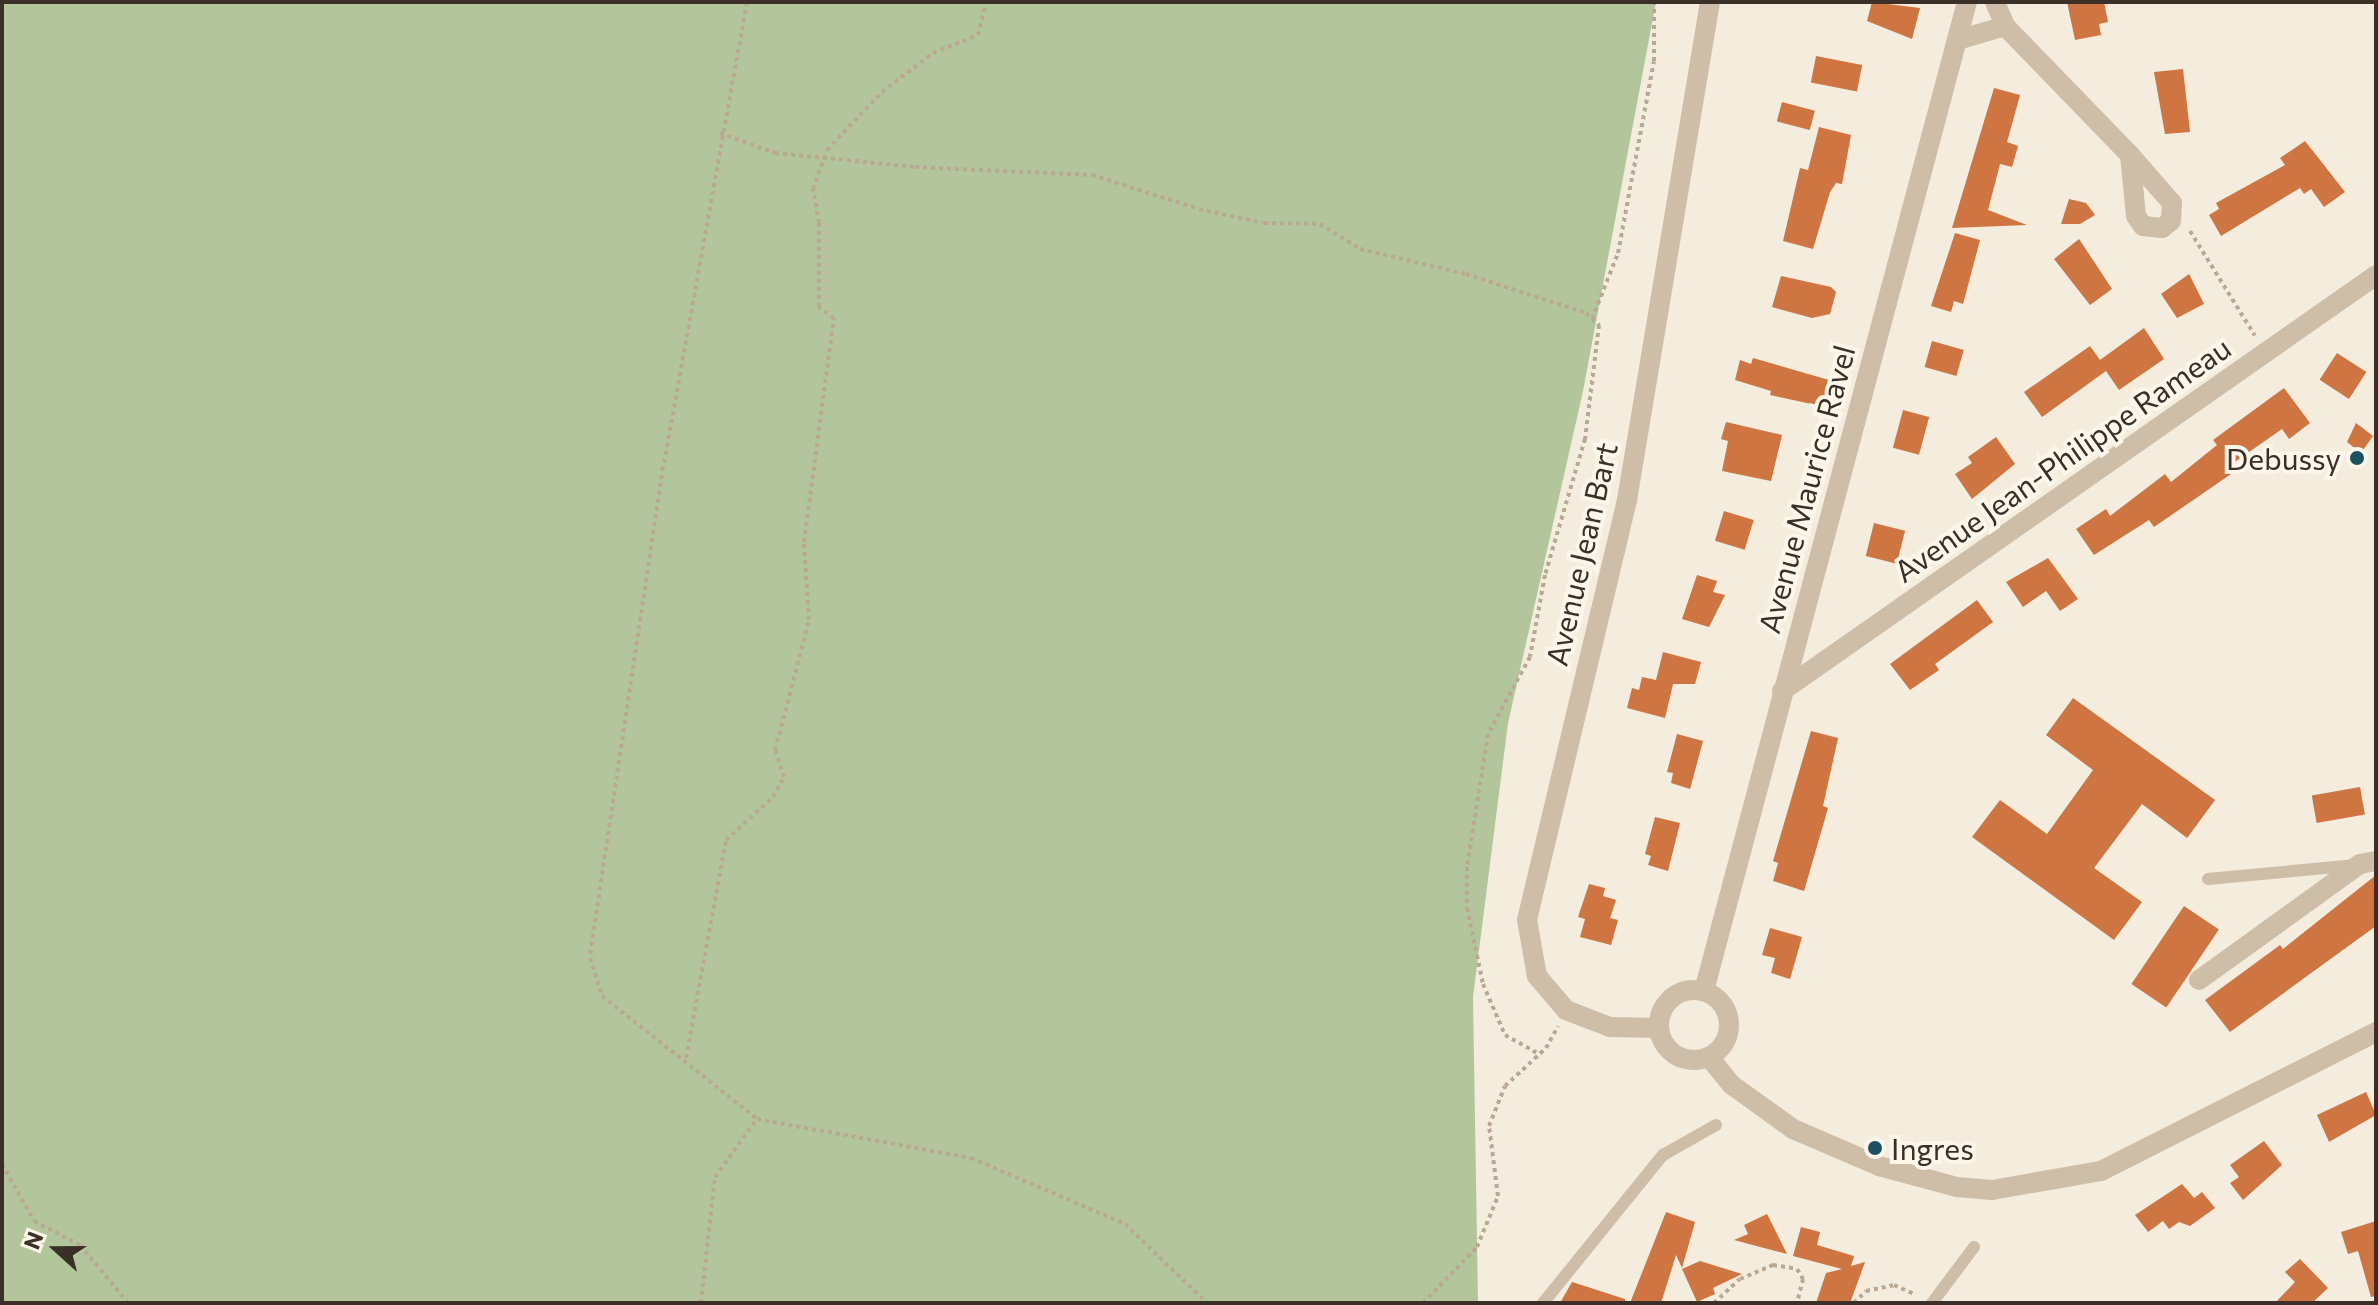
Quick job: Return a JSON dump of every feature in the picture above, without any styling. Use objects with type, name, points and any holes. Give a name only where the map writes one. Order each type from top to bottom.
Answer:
[{"type":"street","name":"Avenue Jean Bart","points":[[1659,1028],[1610,1027],[1566,1010],[1537,976],[1527,920],[1627,500],[1710,2]]},
{"type":"street","name":"Avenue Maurice Ravel","points":[[1704,991],[1967,2]]},
{"type":"street","points":[[1995,2],[2005,26],[2130,155],[2169,197],[2174,210],[2162,228],[2143,226],[2136,216],[2130,155]]},
{"type":"street","points":[[1958,40],[2005,26]]},
{"type":"street","name":"Avenue Jean-Philippe Rameau","points":[[1782,691],[2376,275]]},
{"type":"street","points":[[2199,980],[2368,863]]},
{"type":"street","points":[[1704,991],[1724,1006],[1729,1029],[1719,1050],[1709,1057],[1691,1060],[1673,1054],[1659,1028],[1672,998],[1704,991]]},
{"type":"street","points":[[1709,1057],[1732,1085],[1793,1129],[1879,1166],[1957,1187],[1992,1190],[2101,1171],[2376,1032]]},
{"type":"lane","points":[[2208,879],[2368,863]]},
{"type":"lane","points":[[1543,1303],[1663,1155],[1716,1125]]},
{"type":"lane","points":[[1932,1303],[1974,1247]]},
{"type":"path","points":[[747,2],[720,133],[663,467],[590,958],[602,996],[686,1058],[757,1119],[971,1158],[1125,1224],[1207,1303]]},
{"type":"path","points":[[686,1058],[697,1019],[705,937],[726,840],[773,797],[784,777],[775,750],[809,620],[804,542],[834,318],[819,307],[819,223],[813,189],[824,158],[882,92],[933,53],[978,35],[986,2]]},
{"type":"path","points":[[1592,319],[1618,253],[1654,61],[1654,2]]},
{"type":"path","points":[[720,133],[775,153],[1092,175],[1212,212],[1264,223],[1320,224],[1360,249],[1466,274],[1592,319],[1599,325],[1585,439],[1545,575],[1530,657],[1488,734],[1467,867],[1467,908],[1483,984],[1505,1035],[1539,1054]]},
{"type":"path","points":[[2174,210],[2265,353]]},
{"type":"path","points":[[1423,1303],[1477,1247],[1498,1196],[1489,1126],[1505,1086],[1539,1054],[1566,1010]]},
{"type":"path","points":[[701,1303],[715,1177],[757,1119]]},
{"type":"path","points":[[2,1164],[34,1221],[80,1245],[128,1303]]},
{"type":"path","points":[[1714,1303],[1740,1279],[1773,1265],[1797,1269],[1803,1279],[1797,1303]]},
{"type":"path","points":[[1854,1303],[1866,1291],[1894,1285],[1932,1303]]},
{"type":"green space","points":[[2,2],[1656,2],[1583,391],[1508,723],[1473,997],[1478,1303],[2,1303]]},
{"type":"building","points":[[1872,2],[1920,8],[1912,39],[1867,21]]},
{"type":"building","points":[[2067,2],[2104,2],[2108,22],[2099,24],[2101,35],[2075,40]]},
{"type":"building","points":[[1816,56],[1862,65],[1857,91],[1811,83]]},
{"type":"building","points":[[2183,69],[2190,132],[2165,134],[2154,72]]},
{"type":"building","points":[[1994,88],[2020,95],[2007,142],[2018,146],[2012,167],[2000,164],[1988,210],[2027,225],[1952,228]]},
{"type":"building","points":[[1782,102],[1815,111],[1810,130],[1777,121]]},
{"type":"building","points":[[1819,127],[1851,135],[1842,184],[1836,183],[1830,192],[1813,249],[1783,241],[1800,168],[1808,170]]},
{"type":"building","points":[[2305,141],[2345,192],[2324,207],[2311,189],[2304,194],[2300,188],[2221,236],[2209,215],[2219,209],[2216,203],[2285,165],[2280,158]]},
{"type":"building","points":[[2069,199],[2086,203],[2095,215],[2080,224],[2061,224]]},
{"type":"building","points":[[1955,233],[1980,240],[1963,304],[1954,301],[1951,312],[1931,306]]},
{"type":"building","points":[[2079,239],[2112,289],[2090,305],[2054,259]]},
{"type":"building","points":[[2189,274],[2204,304],[2177,318],[2161,294]]},
{"type":"building","points":[[1781,276],[1831,287],[1836,292],[1830,314],[1812,318],[1772,307]]},
{"type":"building","points":[[2144,328],[2164,359],[2119,390],[2106,371],[2042,417],[2024,392],[2090,346],[2100,360]]},
{"type":"building","points":[[1932,341],[1964,350],[1956,376],[1925,367]]},
{"type":"building","points":[[2337,353],[2366,372],[2349,399],[2320,380]]},
{"type":"building","points":[[1753,358],[1846,385],[1839,410],[1770,395],[1771,391],[1735,380],[1740,360],[1751,364]]},
{"type":"building","points":[[2284,388],[2310,423],[2289,439],[2282,429],[2229,466],[2234,472],[2154,527],[2149,520],[2094,555],[2076,529],[2106,509],[2110,516],[2165,474],[2171,482],[2217,445],[2213,440]]},
{"type":"building","points":[[1903,410],[1929,417],[1919,455],[1893,448]]},
{"type":"building","points":[[1726,422],[1782,435],[1771,481],[1722,471],[1728,441],[1721,439]]},
{"type":"building","points":[[2356,423],[2373,436],[2361,453],[2347,442]]},
{"type":"building","points":[[1996,437],[2015,464],[1972,499],[1955,474],[1972,463],[1968,457]]},
{"type":"building","points":[[1724,511],[1754,520],[1745,550],[1715,541]]},
{"type":"building","points":[[1874,523],[1905,531],[1897,564],[1866,556]]},
{"type":"building","points":[[2048,558],[2078,599],[2060,611],[2046,591],[2023,607],[2006,582]]},
{"type":"building","points":[[1697,575],[1717,581],[1713,592],[1725,595],[1709,627],[1682,619]]},
{"type":"building","points":[[1977,600],[1993,622],[1935,664],[1939,670],[1910,690],[1890,664]]},
{"type":"building","points":[[1663,652],[1701,662],[1695,684],[1673,684],[1665,718],[1627,708],[1632,688],[1639,690],[1642,677],[1656,680]]},
{"type":"building","points":[[2073,698],[2215,800],[2187,838],[2142,804],[2094,868],[2142,902],[2114,940],[1972,837],[2000,800],[2047,834],[2093,770],[2046,735]]},
{"type":"building","points":[[1811,731],[1838,738],[1823,806],[1828,808],[1804,891],[1773,881],[1778,863],[1773,861]]},
{"type":"building","points":[[1677,734],[1703,741],[1690,789],[1671,783],[1673,773],[1667,772]]},
{"type":"building","points":[[2360,787],[2365,815],[2317,823],[2312,796]]},
{"type":"building","points":[[1655,817],[1680,823],[1668,871],[1648,865],[1651,856],[1645,854]]},
{"type":"building","points":[[2376,875],[2376,926],[2230,1032],[2205,1000],[2280,945],[2283,949]]},
{"type":"building","points":[[1589,884],[1605,888],[1603,896],[1616,900],[1610,918],[1618,920],[1611,945],[1580,937],[1585,919],[1578,917]]},
{"type":"building","points":[[2184,906],[2219,929],[2166,1007],[2131,984]]},
{"type":"building","points":[[1770,928],[1802,937],[1790,979],[1771,973],[1775,958],[1762,955]]},
{"type":"building","points":[[2366,1092],[2376,1115],[2329,1142],[2317,1115]]},
{"type":"building","points":[[2264,1141],[2282,1165],[2243,1200],[2230,1183],[2239,1177],[2230,1165]]},
{"type":"building","points":[[2182,1184],[2194,1198],[2202,1192],[2215,1208],[2190,1226],[2179,1222],[2169,1229],[2163,1221],[2148,1232],[2135,1215]]},
{"type":"building","points":[[1666,1212],[1695,1222],[1682,1268],[1676,1255],[1661,1303],[1630,1303]]},
{"type":"building","points":[[1767,1214],[1787,1254],[1734,1240],[1748,1234],[1744,1225]]},
{"type":"building","points":[[2376,1221],[2376,1296],[2371,1297],[2358,1251],[2348,1254],[2341,1232]]},
{"type":"building","points":[[1801,1227],[1820,1232],[1817,1245],[1854,1256],[1851,1266],[1865,1262],[1850,1303],[1816,1303],[1826,1273],[1842,1269],[1793,1256]]},
{"type":"building","points":[[2300,1259],[2328,1288],[2312,1303],[2275,1303],[2295,1282],[2285,1272]]},
{"type":"building","points":[[1700,1261],[1742,1274],[1713,1288],[1715,1294],[1697,1302],[1682,1269]]},
{"type":"building","points":[[1572,1282],[1625,1299],[1625,1303],[1560,1303]]},
{"type":"place","name":"Debussy","points":[[2357,458]]},
{"type":"place","name":"Ingres","points":[[1875,1148]]}]
